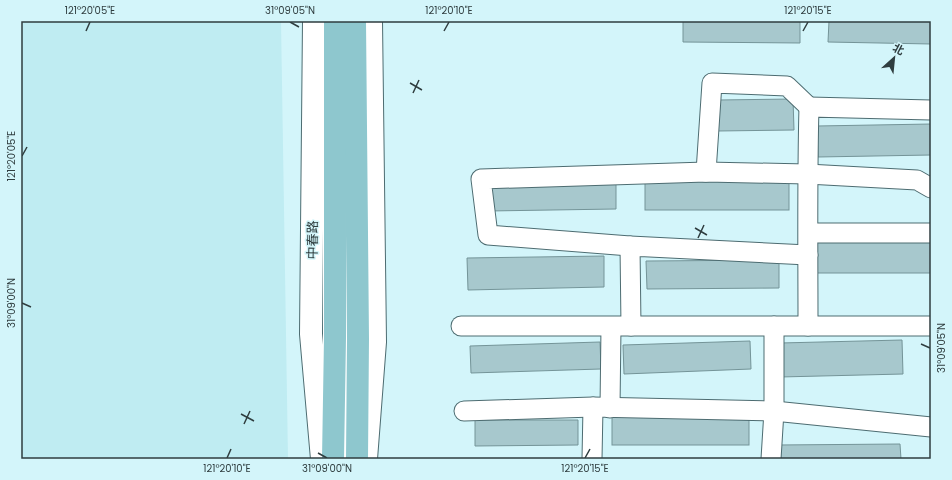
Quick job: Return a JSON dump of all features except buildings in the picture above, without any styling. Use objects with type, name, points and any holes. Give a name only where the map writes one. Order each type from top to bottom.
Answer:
[{"type":"main road","name":"中春路","points":[[333,459],[336,338],[334,21]]},
{"type":"main road","points":[[355,21],[358,339],[357,459]]},
{"type":"street","name":"中春路","points":[[314,21],[311,334],[322,459]]},
{"type":"street","points":[[366,459],[375,342],[372,21]]},
{"type":"street","points":[[706,172],[712,83],[787,86],[809,107],[931,110]]},
{"type":"street","points":[[808,326],[809,233],[807,174],[809,107]]},
{"type":"street","points":[[808,255],[630,246],[488,235],[482,180],[706,172],[807,174],[917,180],[931,188]]},
{"type":"street","points":[[809,233],[931,233]]},
{"type":"street","points":[[630,246],[631,326]]},
{"type":"street","points":[[461,326],[931,326]]},
{"type":"street","points":[[592,459],[602,408],[611,326]]},
{"type":"street","points":[[772,459],[774,410],[774,326]]},
{"type":"street","points":[[464,411],[602,408],[774,410],[931,427]]},
{"type":"shaded area","points":[[21,21],[281,21],[288,459],[21,459]]}]
